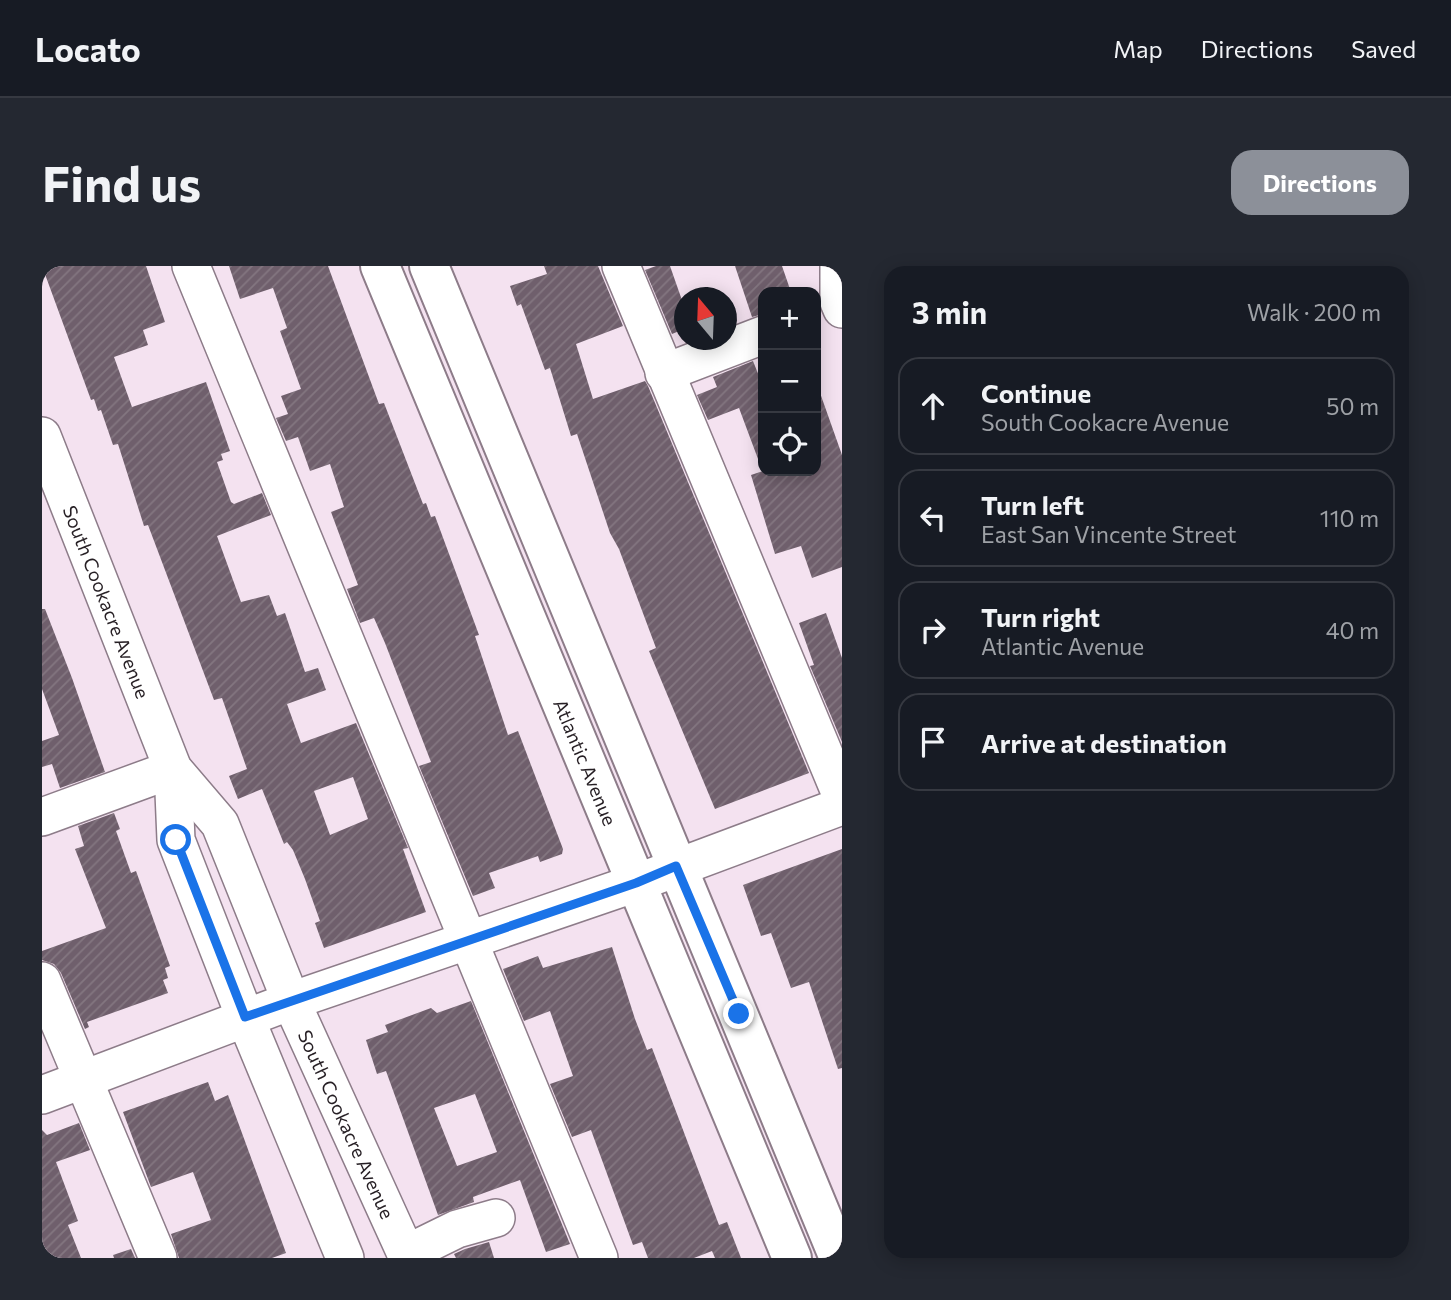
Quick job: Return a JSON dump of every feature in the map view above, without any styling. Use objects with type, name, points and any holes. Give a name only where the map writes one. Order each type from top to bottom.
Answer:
[{"type":"main road","name":"Atlantic Avenue","points":[[380,266],[792,1258]]},
{"type":"main road","points":[[429,266],[839,1258]]},
{"type":"street","points":[[191,266],[599,1258]]},
{"type":"street","points":[[621,266],[842,797]]},
{"type":"street","points":[[833,310],[839,266]]},
{"type":"street","points":[[664,373],[758,337]]},
{"type":"street","name":"South Cookacre Avenue","points":[[42,436],[173,769],[220,824],[291,1000],[407,1256]]},
{"type":"street","points":[[42,817],[173,769]]},
{"type":"street","name":"South Cookacre Avenue","points":[[173,769],[176,840],[245,1017],[345,1258]]},
{"type":"street","points":[[42,1095],[291,1000],[636,883],[842,806]]},
{"type":"street","points":[[42,981],[158,1258]]},
{"type":"street","points":[[407,1256],[457,1229],[496,1218]]},
{"type":"building","points":[[42,266],[146,266],[165,322],[143,330],[148,345],[114,357],[132,407],[206,382],[230,451],[221,454],[223,460],[217,462],[231,502],[234,504],[262,493],[271,515],[217,536],[241,602],[269,595],[277,616],[285,613],[305,672],[318,668],[326,690],[287,704],[301,743],[356,723],[408,848],[403,849],[426,912],[324,948],[315,923],[320,921],[305,879],[293,850],[287,842],[284,844],[262,789],[238,799],[229,776],[247,769],[222,698],[214,700],[148,525],[144,526],[118,444],[113,445],[101,410],[98,411],[94,399],[91,400]],"holes":[[[353,777],[368,819],[330,835],[314,791]]]},
{"type":"building","points":[[229,266],[328,266],[379,404],[384,403],[423,504],[426,503],[431,517],[435,516],[479,635],[475,636],[508,735],[518,731],[563,849],[562,854],[540,862],[538,856],[489,873],[495,888],[473,896],[419,766],[431,762],[385,643],[374,618],[360,623],[347,589],[358,585],[331,512],[344,507],[330,464],[310,471],[298,437],[286,441],[276,418],[288,414],[281,396],[301,389],[280,331],[287,328],[273,288],[240,299]]},
{"type":"building","points":[[544,266],[598,266],[623,326],[576,344],[593,399],[645,381],[648,386],[809,773],[715,809],[649,651],[656,648],[619,549],[610,533],[577,434],[571,436],[550,368],[545,370],[521,304],[517,306],[510,286],[547,274]]},
{"type":"building","points":[[656,266],[670,266],[677,287],[674,287],[674,333],[672,334],[645,270]]},
{"type":"building","points":[[735,266],[782,266],[789,287],[758,287],[758,315],[752,317]]},
{"type":"building","points":[[753,361],[758,374],[758,459],[739,408],[708,420],[697,395],[717,387],[713,377]]},
{"type":"building","points":[[821,396],[842,455],[842,567],[812,578],[801,546],[775,554],[751,475],[758,473],[758,476],[821,476]]},
{"type":"building","points":[[42,609],[45,609],[72,678],[105,772],[60,788],[52,764],[42,767],[42,741],[59,735],[42,689]]},
{"type":"building","points":[[826,613],[842,658],[842,742],[810,666],[814,665],[799,623]]},
{"type":"building","points":[[114,813],[120,829],[116,831],[131,873],[136,871],[170,966],[165,968],[168,978],[163,980],[168,993],[87,1022],[89,1027],[85,1029],[61,973],[54,964],[42,960],[42,951],[106,928],[75,849],[84,846],[78,826]]},
{"type":"building","points":[[842,849],[842,1068],[838,1069],[809,982],[791,988],[771,933],[761,936],[743,885]]},
{"type":"building","points":[[612,947],[635,1019],[647,1050],[652,1048],[719,1225],[727,1222],[741,1258],[715,1258],[712,1251],[694,1258],[648,1258],[642,1242],[633,1245],[591,1130],[572,1137],[550,1084],[573,1076],[550,1011],[524,1021],[503,969],[538,956],[543,968]]},
{"type":"building","points":[[471,1001],[570,1244],[546,1252],[520,1180],[473,1197],[474,1202],[438,1215],[386,1071],[377,1074],[366,1040],[388,1032],[385,1025],[431,1008],[437,1013]],"holes":[[[475,1094],[497,1152],[457,1166],[434,1108]]]},
{"type":"building","points":[[208,1082],[215,1101],[228,1095],[286,1253],[272,1258],[179,1258],[171,1234],[211,1220],[193,1172],[151,1187],[123,1112]]},
{"type":"building","points":[[79,1123],[90,1150],[56,1162],[78,1221],[68,1225],[81,1258],[42,1258],[42,1130],[47,1135]]},
{"type":"building","points":[[489,1242],[494,1258],[456,1258],[454,1254],[465,1249]]},
{"type":"building","points":[[131,1249],[135,1258],[114,1258],[113,1255]]},
{"type":"route","points":[[176,840],[245,1017],[636,883],[676,866],[739,1014]]}]
